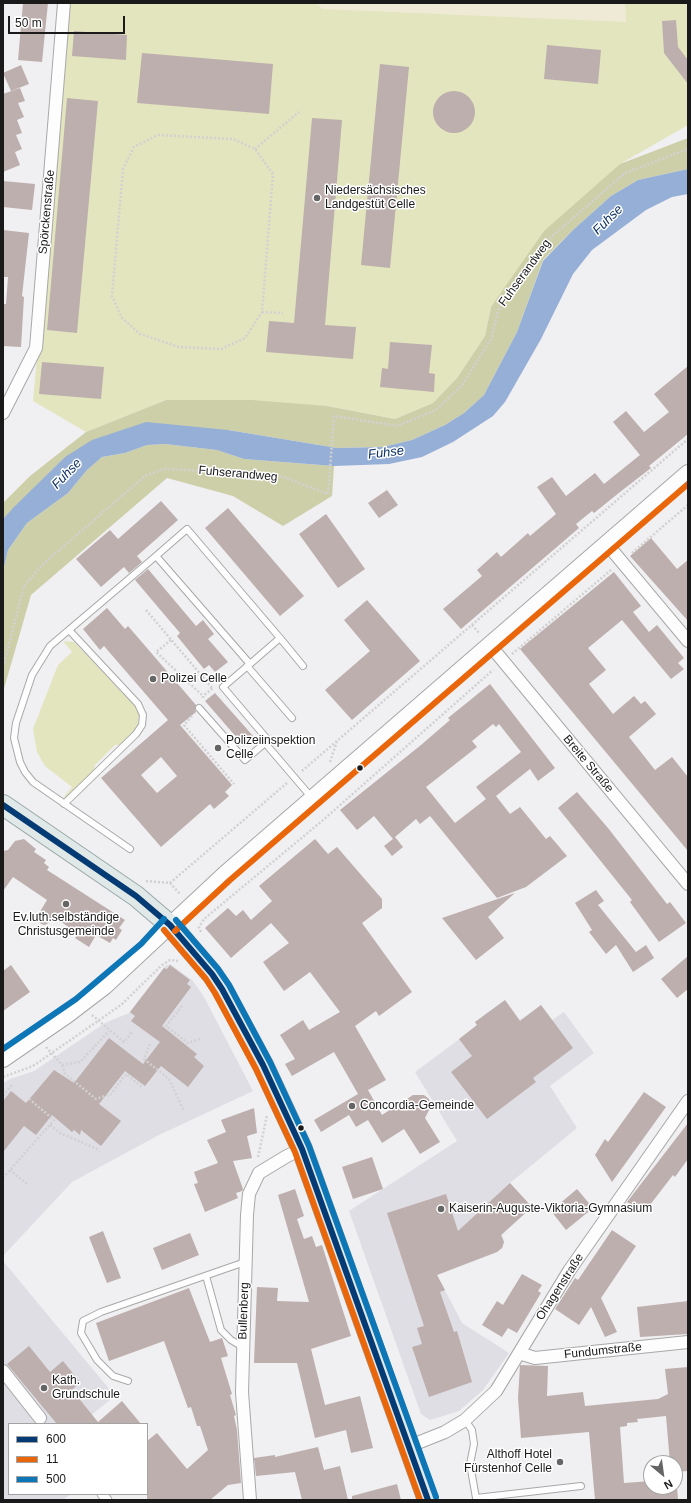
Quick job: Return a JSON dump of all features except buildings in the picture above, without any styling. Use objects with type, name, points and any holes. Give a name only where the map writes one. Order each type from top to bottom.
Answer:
[{"type":"main road","points":[[3,805],[136,896],[170,925],[212,974],[222,989],[265,1070],[302,1149],[410,1446],[428,1500]]},
{"type":"street","name":"Spörckenstraße","points":[[3,413],[36,348],[64,3]]},
{"type":"street","points":[[3,1058],[37,1036],[105,986],[225,874],[688,473]]},
{"type":"street","points":[[606,543],[688,642]]},
{"type":"street","name":"Breite Straße","points":[[489,644],[688,884]]},
{"type":"street","name":"Ohagenstraße","points":[[410,1446],[445,1432],[465,1420],[496,1391],[568,1272],[688,1102]]},
{"type":"street","points":[[259,1173],[302,1149]]},
{"type":"street","name":"Bullenberg","points":[[250,1500],[242,1392],[245,1262],[249,1194],[259,1173]]},
{"type":"street","name":"Fundumstraße","points":[[519,1353],[535,1358],[688,1342]]},
{"type":"street","points":[[3,1371],[43,1421]]},
{"type":"lane","points":[[130,849],[33,782],[25,772],[16,751],[14,738],[16,723],[32,675],[50,646],[187,529],[302,666]]},
{"type":"lane","points":[[156,556],[292,718]]},
{"type":"lane","points":[[64,804],[136,734],[142,725],[143,715],[138,704],[69,630]]},
{"type":"lane","points":[[199,708],[245,760],[265,743],[268,740],[223,687],[280,638]]},
{"type":"lane","points":[[265,743],[312,798]]},
{"type":"lane","points":[[128,1381],[114,1376],[97,1360],[81,1334],[82,1321],[101,1312],[245,1262]]},
{"type":"lane","points":[[206,1276],[221,1330],[231,1340],[243,1347]]},
{"type":"lane","points":[[465,1420],[472,1430],[474,1444],[470,1464],[476,1498],[581,1486]]},
{"type":"path","points":[[255,149],[299,112]]},
{"type":"path","points":[[158,134],[233,139],[255,149],[273,174],[262,312],[245,338],[221,349],[179,347],[140,334],[122,318],[112,296],[123,169],[134,147],[158,134]]},
{"type":"path","name":"Fuhserandweg","points":[[3,667],[24,586],[42,565],[145,476],[164,469],[275,474],[328,494],[334,416],[397,426],[436,410],[463,384],[491,339],[499,308],[550,238],[625,173],[688,150]]},
{"type":"path","points":[[262,312],[283,313]]},
{"type":"path","points":[[146,880],[170,883],[688,439]]},
{"type":"path","points":[[146,610],[212,688]]},
{"type":"path","points":[[172,640],[156,652],[203,696]]},
{"type":"path","points":[[201,934],[199,927],[204,919],[322,821]]},
{"type":"path","points":[[3,1078],[33,1066],[121,1005],[162,965],[170,960],[180,961]]},
{"type":"path","points":[[182,1006],[166,1026],[188,1043],[200,1039]]},
{"type":"path","points":[[103,1026],[124,1042],[133,1031]]},
{"type":"path","points":[[62,1065],[80,1062],[109,1031]]},
{"type":"path","points":[[37,1036],[62,1065],[65,1074],[96,1099],[111,1094],[126,1074],[142,1087]]},
{"type":"path","points":[[150,1044],[144,1059],[169,1079],[184,1111]]},
{"type":"path","points":[[3,1096],[12,1085]]},
{"type":"path","points":[[3,1178],[54,1120],[28,1098]]},
{"type":"path","points":[[259,1173],[257,1161],[268,1113],[271,1120]]},
{"type":"path","points":[[50,1125],[60,1133],[97,1149],[100,1152]]},
{"type":"path","points":[[10,1170],[28,1185]]},
{"type":"shaded area","points":[[170,964],[192,980],[203,995],[253,1091],[159,1135],[72,1182],[3,1256],[3,1083],[10,1079],[34,1071],[105,1023],[129,1013],[165,966]]},
{"type":"shaded area","name":"Kaiserin-Auguste-Viktoria-Gymnasium","points":[[505,1000],[520,1020],[541,1005],[552,1020],[564,1012],[594,1053],[550,1086],[577,1128],[510,1183],[532,1207],[502,1235],[504,1242],[502,1248],[497,1252],[437,1275],[462,1323],[509,1353],[483,1390],[459,1411],[430,1420],[421,1414],[349,1211],[457,1141],[415,1072],[477,1026],[475,1022]]},
{"type":"shaded area","points":[[3,1261],[115,1396],[81,1423],[8,1423],[8,1495],[70,1495],[63,1500],[3,1500]]},
{"type":"green space","name":"Niedersächsisches Landgestüt Celle","points":[[69,3],[688,3],[688,125],[620,164],[491,307],[485,336],[457,378],[433,403],[395,419],[327,406],[166,400],[86,432],[33,401]]},
{"type":"green space","points":[[688,138],[688,169],[638,180],[611,196],[573,230],[543,260],[517,332],[484,395],[464,413],[445,425],[412,440],[383,447],[337,448],[228,430],[65,457],[3,519],[3,503],[30,476],[86,432],[166,400],[252,400],[327,406],[395,419],[433,403],[457,378],[485,336],[491,307],[544,231],[620,164]]},
{"type":"green space","points":[[165,444],[217,450],[244,459],[334,466],[332,496],[283,526],[233,496],[167,478],[31,595],[3,692],[3,571],[8,550],[27,523],[68,493],[87,470],[102,457],[125,453],[147,445]]},
{"type":"green space","points":[[63,641],[74,642],[135,706],[139,715],[138,724],[134,732],[121,745],[115,745],[95,765],[94,771],[72,795],[63,798],[72,787],[45,766],[37,752],[33,729],[58,665],[72,652]]},
{"type":"sand","points":[[317,3],[625,3],[626,22],[322,9]]},
{"type":"water","name":"Fuhse","points":[[688,169],[688,194],[672,197],[646,210],[592,250],[573,274],[541,339],[505,402],[493,416],[453,442],[422,457],[389,464],[334,466],[244,459],[217,450],[165,444],[147,445],[125,453],[102,457],[87,470],[68,493],[27,523],[8,550],[3,571],[3,519],[14,507],[65,457],[92,440],[146,422],[228,430],[337,448],[383,447],[412,440],[445,425],[464,413],[484,395],[517,332],[543,261],[573,230],[611,196],[638,180]]},
{"type":"transit line","name":"11","points":[[175,931],[230,880],[688,484]]},
{"type":"transit line","name":"600","points":[[3,805],[136,896],[170,925],[212,974],[222,989],[263,1065],[302,1149],[428,1500]]},
{"type":"transit line","name":"500","points":[[3,1049],[76,999],[141,944],[164,919]]},
{"type":"transit line","name":"500","points":[[176,920],[218,969],[229,985],[270,1062],[309,1146],[436,1497]]},
{"type":"transit line","name":"11","points":[[164,930],[206,979],[215,993],[256,1069],[295,1152],[420,1500]]},
{"type":"place","name":"Niedersächsisches Landgestüt Celle","points":[[317,198]]},
{"type":"place","name":"Polizei Celle","points":[[153,679]]},
{"type":"place","name":"Polizeiinspektion Celle","points":[[218,748]]},
{"type":"place","name":"Ev.luth.selbständige Christusgemeinde","points":[[66,904]]},
{"type":"place","name":"Concordia-Gemeinde","points":[[352,1106]]},
{"type":"place","name":"Kaiserin-Auguste-Viktoria-Gymnasium","points":[[441,1209]]},
{"type":"place","name":"Kath. Grundschule","points":[[44,1388]]},
{"type":"place","name":"Althoff Hotel Fürstenhof Celle","points":[[560,1462]]}]
